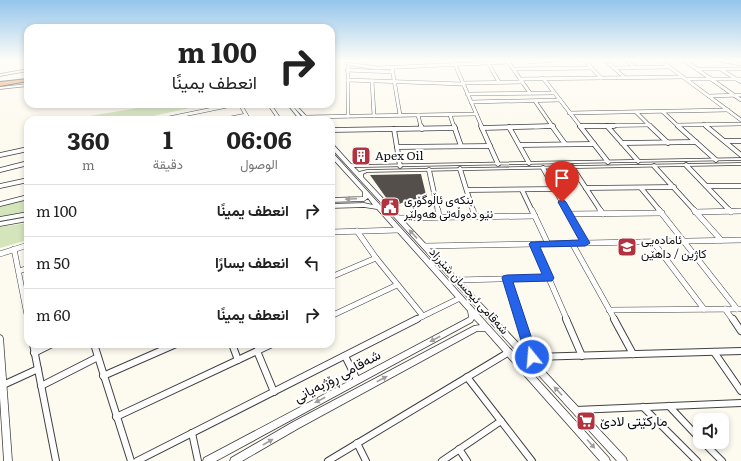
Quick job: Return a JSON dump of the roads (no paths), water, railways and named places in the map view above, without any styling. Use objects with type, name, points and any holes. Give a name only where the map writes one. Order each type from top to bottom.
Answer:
[{"type":"highway","points":[[0,84],[17,82]]},
{"type":"street","points":[[348,82],[348,116]]},
{"type":"street","points":[[372,82],[374,116]]},
{"type":"street","points":[[383,82],[462,83],[522,82],[530,93]]},
{"type":"street","points":[[394,82],[400,115]]},
{"type":"street","points":[[546,82],[608,162]]},
{"type":"street","points":[[689,82],[741,120]]},
{"type":"street","points":[[715,82],[741,100]]},
{"type":"street","points":[[462,83],[498,164]]},
{"type":"street","points":[[0,88],[24,85]]},
{"type":"street","points":[[467,94],[554,93]]},
{"type":"street","points":[[708,96],[741,96]]},
{"type":"street","points":[[471,102],[560,100]]},
{"type":"street","points":[[535,101],[565,144]]},
{"type":"street","points":[[179,116],[219,108]]},
{"type":"street","points":[[241,116],[246,115],[242,108]]},
{"type":"street","points":[[294,108],[302,116]]},
{"type":"street","points":[[569,113],[728,110]]},
{"type":"street","points":[[662,111],[716,160]]},
{"type":"street","points":[[636,112],[668,143]]},
{"type":"street","points":[[335,117],[476,114]]},
{"type":"street","points":[[418,115],[422,129]]},
{"type":"street","points":[[450,115],[461,146]]},
{"type":"street","points":[[704,124],[741,155]]},
{"type":"street","points":[[677,125],[741,124]]},
{"type":"street","points":[[580,126],[650,125]]},
{"type":"street","points":[[482,128],[553,126]]},
{"type":"street","points":[[607,126],[638,161]]},
{"type":"street","points":[[509,127],[530,163]]},
{"type":"street","points":[[335,130],[455,128]]},
{"type":"street","points":[[394,129],[400,166]]},
{"type":"street","points":[[724,142],[741,141]]},
{"type":"street","points":[[622,143],[696,142]]},
{"type":"street","points":[[520,145],[594,144]]},
{"type":"street","points":[[397,147],[490,146]]},
{"type":"street","points":[[0,155],[24,149]]},
{"type":"street","name":"شەقامی ئیحسان شێرزاد","points":[[335,154],[350,165],[530,358],[622,461]]},
{"type":"street","name":"شەقامی ئیحسان شێرزاد","points":[[335,155],[365,199],[379,208],[606,461]]},
{"type":"street","points":[[350,165],[366,169],[429,170],[512,166],[530,163],[741,159]]},
{"type":"street","points":[[664,161],[668,165]]},
{"type":"street","points":[[0,170],[24,164]]},
{"type":"street","points":[[361,177],[361,172],[366,169],[400,166],[498,164],[543,168],[741,164]]},
{"type":"street","points":[[686,165],[731,212]]},
{"type":"street","points":[[654,166],[721,240]]},
{"type":"street","points":[[572,167],[603,214]]},
{"type":"street","points":[[543,168],[585,243]]},
{"type":"street","points":[[460,169],[475,217]]},
{"type":"street","points":[[429,170],[439,218]]},
{"type":"street","points":[[0,186],[24,181]]},
{"type":"street","points":[[707,186],[741,186]]},
{"type":"street","points":[[586,188],[674,187]]},
{"type":"street","points":[[641,188],[739,309]]},
{"type":"street","points":[[467,190],[555,189]]},
{"type":"street","points":[[522,190],[548,244]]},
{"type":"street","points":[[0,204],[24,198]]},
{"type":"street","points":[[335,198],[365,199],[379,208]]},
{"type":"street","points":[[335,205],[365,199]]},
{"type":"street","points":[[696,212],[741,211]]},
{"type":"street","points":[[569,214],[662,213]]},
{"type":"street","points":[[1,221],[24,215]]},
{"type":"street","points":[[399,218],[535,216]]},
{"type":"street","points":[[1,221],[24,219]]},
{"type":"street","points":[[335,232],[399,230]]},
{"type":"street","points":[[357,231],[376,258],[423,316]]},
{"type":"street","points":[[424,246],[741,240]]},
{"type":"street","points":[[652,242],[704,309]]},
{"type":"street","points":[[572,243],[633,354]]},
{"type":"street","points":[[534,244],[582,356]]},
{"type":"street","points":[[0,254],[24,246]]},
{"type":"street","points":[[14,249],[24,298]]},
{"type":"street","points":[[335,275],[376,258]]},
{"type":"street","points":[[19,271],[24,269]]},
{"type":"street","points":[[438,273],[446,269]]},
{"type":"street","points":[[507,278],[530,358],[741,351]]},
{"type":"street","points":[[456,280],[549,278]]},
{"type":"street","points":[[335,314],[397,285]]},
{"type":"street","points":[[137,461],[460,298]]},
{"type":"street","points":[[724,309],[741,331]]},
{"type":"street","points":[[609,310],[739,309]]},
{"type":"street","points":[[471,310],[472,317],[470,320],[475,322],[476,328],[485,327],[489,330]]},
{"type":"street","name":"شەقامی ڕۆژبەیانی","points":[[207,461],[470,320]]},
{"type":"street","name":"شەقامی ڕۆژبەیانی","points":[[234,461],[296,425],[476,328]]},
{"type":"street","points":[[0,338],[8,461]]},
{"type":"street","points":[[33,348],[56,461]]},
{"type":"street","points":[[34,353],[44,348]]},
{"type":"street","points":[[95,348],[131,461]]},
{"type":"street","points":[[104,376],[167,348]]},
{"type":"street","points":[[234,348],[238,360]]},
{"type":"street","points":[[116,417],[263,348]]},
{"type":"street","points":[[257,351],[274,392]]},
{"type":"street","points":[[328,461],[509,352]]},
{"type":"street","points":[[714,352],[741,391]]},
{"type":"street","points":[[345,356],[357,380]]},
{"type":"street","points":[[41,386],[98,357]]},
{"type":"street","points":[[3,385],[38,369]]},
{"type":"street","points":[[467,377],[532,461]]},
{"type":"street","points":[[576,410],[741,403]]},
{"type":"street","points":[[669,406],[693,432]]},
{"type":"street","points":[[643,407],[697,461]]},
{"type":"street","points":[[292,415],[296,425]]},
{"type":"street","points":[[442,461],[501,421]]},
{"type":"street","points":[[192,433],[198,461]]},
{"type":"street","points":[[357,443],[366,461]]},
{"type":"street","points":[[459,449],[467,461]]},
{"type":"street","points":[[710,449],[722,461]]},
{"type":"place","name":"Apex Oil","points":[[361,156]]},
{"type":"place","name":"بنکەی ئاڵوگۆڕی نێو دەوڵەتی هەولێر","points":[[390,207]]},
{"type":"place","name":"ئامادەيی کاژين / داهێن","points":[[627,247]]},
{"type":"place","name":"مارکێتی لادێ","points":[[586,421]]}]
